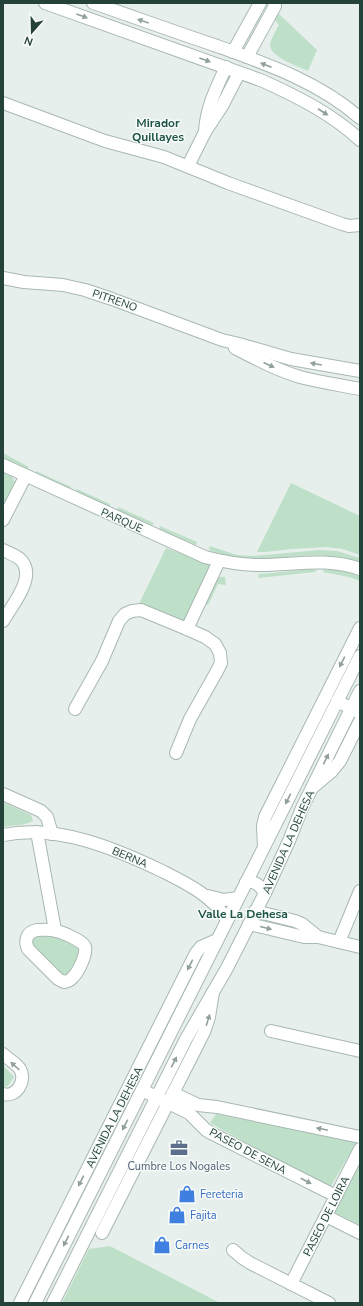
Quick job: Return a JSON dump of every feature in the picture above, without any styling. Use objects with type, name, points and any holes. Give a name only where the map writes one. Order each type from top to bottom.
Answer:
[{"type":"street","points":[[45,3],[226,67],[289,93],[318,109],[360,140]]},
{"type":"street","points":[[93,3],[247,57],[293,75],[326,93],[358,116]]},
{"type":"street","points":[[233,52],[260,3]]},
{"type":"street","points":[[247,57],[275,6],[274,3]]},
{"type":"street","points":[[180,51],[179,43],[185,35]]},
{"type":"street","points":[[205,132],[209,105],[226,67]]},
{"type":"street","points":[[188,166],[205,132],[222,106],[239,73]]},
{"type":"street","points":[[289,93],[295,89],[296,86],[293,75]]},
{"type":"street","points":[[3,103],[104,141],[164,157],[228,184],[342,224],[349,226],[360,225]]},
{"type":"street","points":[[344,127],[347,118],[358,116]]},
{"type":"street","name":"PITRENO","points":[[3,278],[24,282],[63,285],[85,290],[222,340],[290,359],[357,371]]},
{"type":"street","name":"PITRENO","points":[[222,340],[262,362],[287,373],[313,380],[356,388]]},
{"type":"street","name":"PITRENO","points":[[356,388],[350,385],[349,378],[352,372],[357,371]]},
{"type":"street","name":"PARQUE","points":[[3,465],[192,552],[219,561],[246,565],[329,562],[360,569]]},
{"type":"street","points":[[3,520],[25,476]]},
{"type":"street","points":[[3,550],[21,559],[27,573],[26,583],[3,621]]},
{"type":"street","points":[[186,629],[219,561]]},
{"type":"street","points":[[75,709],[100,666],[119,621],[125,614],[132,611],[141,610],[205,637],[215,644],[220,653],[221,663],[190,719],[176,753]]},
{"type":"street","name":"AVENIDA LA DEHESA","points":[[264,847],[263,826],[265,817],[360,628]]},
{"type":"street","name":"AVENIDA LA DEHESA","points":[[35,1303],[360,656]]},
{"type":"street","name":"AVENIDA LA DEHESA","points":[[53,1303],[191,1028],[213,992],[265,893],[312,788],[356,711],[360,691]]},
{"type":"street","points":[[337,701],[356,711]]},
{"type":"street","points":[[312,788],[335,767],[360,721]]},
{"type":"street","points":[[3,794],[41,811],[46,817],[52,834]]},
{"type":"street","points":[[37,832],[55,930]]},
{"type":"street","name":"BERNA","points":[[3,835],[37,832],[52,834],[87,841],[122,853],[170,875],[203,894],[220,909],[227,920]]},
{"type":"street","points":[[246,882],[259,885],[265,893]]},
{"type":"street","points":[[338,942],[360,891]]},
{"type":"street","name":"BERNA","points":[[203,894],[224,900],[238,898]]},
{"type":"street","points":[[255,911],[295,921],[302,924],[318,937]]},
{"type":"street","points":[[249,924],[304,937],[318,937],[360,947]]},
{"type":"street","points":[[55,930],[82,943],[86,948],[85,955],[76,974],[71,980],[64,982],[58,979],[30,952],[27,946],[27,936],[31,931],[55,930]]},
{"type":"street","points":[[219,936],[225,942],[238,946]]},
{"type":"street","name":"AVENIDA LA DEHESA","points":[[20,1303],[196,953],[219,936]]},
{"type":"street","name":"AVENIDA LA DEHESA","points":[[102,1233],[207,1025],[213,992]]},
{"type":"street","points":[[271,1031],[360,1051]]},
{"type":"street","points":[[3,1054],[20,1070],[22,1078],[14,1094],[3,1094]]},
{"type":"street","name":"PASEO DE SENA","points":[[142,1090],[157,1097],[170,1098],[360,1137]]},
{"type":"street","name":"PASEO DE SENA","points":[[170,1098],[211,1133],[336,1196]]},
{"type":"street","points":[[204,1128],[206,1116],[214,1107]]},
{"type":"street","name":"PASEO DE LOIRA","points":[[291,1284],[360,1149]]},
{"type":"street","name":"AVENIDA LA DEHESA","points":[[88,1234],[112,1213]]},
{"type":"street","points":[[326,1216],[360,1233]]},
{"type":"street","points":[[233,1250],[245,1260],[329,1303]]},
{"type":"green space","points":[[278,13],[317,50],[308,71],[279,57],[271,49],[270,45],[279,25],[275,21]]},
{"type":"green space","points":[[3,453],[29,467],[27,470],[3,458]]},
{"type":"green space","points":[[3,471],[12,476],[15,483],[3,510]]},
{"type":"green space","points":[[36,471],[71,487],[69,491],[35,475]]},
{"type":"green space","points":[[291,483],[360,516],[360,555],[343,549],[327,547],[257,552]]},
{"type":"green space","points":[[77,489],[110,504],[109,508],[75,493]]},
{"type":"green space","points":[[118,507],[154,523],[151,527],[117,511]]},
{"type":"green space","points":[[160,526],[197,542],[196,545],[159,530]]},
{"type":"green space","points":[[210,546],[237,555],[254,556],[319,550],[337,551],[360,558],[360,563],[333,556],[315,555],[253,560],[220,554],[209,550]]},
{"type":"green space","points":[[166,548],[207,563],[210,567],[187,618],[182,621],[139,604]]},
{"type":"green space","points":[[325,568],[335,569],[360,576],[360,581],[349,577],[323,572]]},
{"type":"green space","points":[[310,569],[317,570],[315,572],[258,578],[259,574]]},
{"type":"green space","points":[[219,577],[225,577],[226,585],[218,584],[208,605],[205,604]]},
{"type":"green space","points":[[3,802],[31,815],[33,821],[25,824],[3,827]]},
{"type":"green space","points":[[52,935],[79,948],[76,961],[68,975],[63,974],[33,947],[33,940],[35,937]]},
{"type":"green space","points":[[3,1065],[14,1077],[8,1086],[3,1087]]},
{"type":"green space","points":[[216,1114],[357,1141],[330,1188],[210,1123]]},
{"type":"green space","points":[[360,1161],[360,1225],[332,1211]]},
{"type":"green space","points":[[110,1246],[220,1303],[62,1303],[89,1249]]},
{"type":"place","name":"Cumbre Los Nogales","points":[[179,1148]]},
{"type":"place","name":"Fereteria","points":[[187,1194]]},
{"type":"place","name":"Fajita","points":[[177,1215]]},
{"type":"place","name":"Carnes","points":[[162,1245]]},
{"type":"district","name":"Mirador Quillayes","points":[[158,130]]},
{"type":"district","name":"Valle La Dehesa","points":[[243,914]]}]
